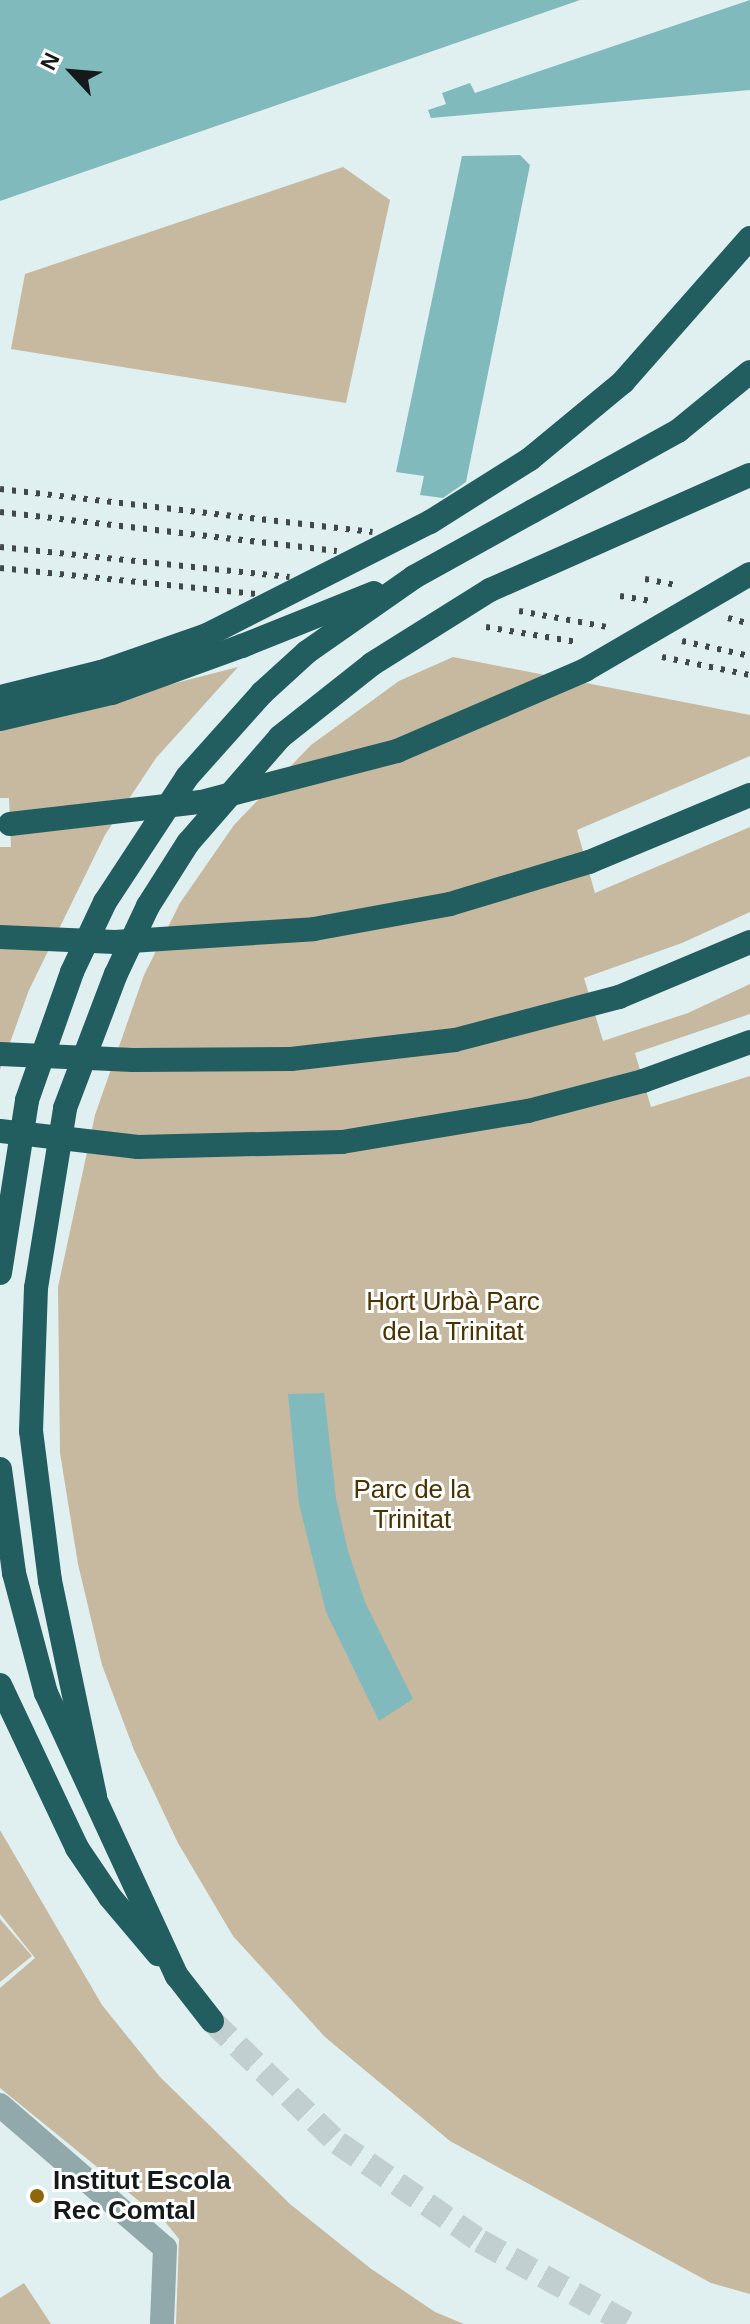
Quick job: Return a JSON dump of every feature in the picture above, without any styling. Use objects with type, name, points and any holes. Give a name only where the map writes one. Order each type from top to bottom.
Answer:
[{"type":"highway","points":[[0,697],[101,672],[207,635],[430,522],[530,459],[623,382],[750,238]]},
{"type":"highway","points":[[0,1273],[27,1100],[66,986],[105,902],[187,777],[262,693],[307,652],[414,577],[678,431],[750,372]]},
{"type":"highway","points":[[95,1796],[50,1581],[31,1431],[36,1288],[65,1108],[116,974],[148,906],[188,843],[280,737],[372,664],[490,590],[743,477]]},
{"type":"highway","points":[[5,824],[201,802],[397,751],[585,670],[750,574]]},
{"type":"highway","points":[[0,719],[112,693],[242,646],[414,577]]},
{"type":"highway","points":[[0,937],[115,942],[314,929],[450,904],[589,862],[750,795]]},
{"type":"highway","points":[[0,1054],[133,1060],[305,1058],[455,1040],[619,997],[750,942]]},
{"type":"highway","points":[[0,1131],[138,1147],[342,1142],[528,1111],[643,1081],[750,1042]]},
{"type":"highway","points":[[0,1469],[14,1573],[46,1693],[177,1976]]},
{"type":"highway","points":[[0,1685],[77,1848],[110,1897],[212,2021]]},
{"type":"street","points":[[0,2105],[165,2248],[162,2324]]},
{"type":"green space","points":[[343,167],[390,200],[346,403],[11,349],[25,274]]},
{"type":"green space","name":"Parc de la Trinitat","points":[[453,657],[750,715],[750,756],[577,830],[595,893],[750,827],[750,912],[682,943],[584,978],[603,1041],[688,1013],[750,984],[750,1014],[635,1053],[651,1107],[750,1076],[750,2294],[711,2283],[450,2141],[325,2037],[233,1936],[178,1843],[134,1750],[102,1665],[78,1564],[60,1453],[58,1287],[95,1115],[144,975],[180,903],[234,825],[311,745],[399,681]]},
{"type":"green space","points":[[238,667],[156,758],[105,835],[29,990],[0,1070],[0,847],[11,847],[9,798],[0,798],[0,728]]},
{"type":"green space","points":[[0,1830],[102,2005],[160,2077],[290,2204],[370,2268],[435,2312],[464,2324],[176,2324],[179,2239],[166,2223],[0,2088],[0,1988],[35,1958],[0,1914]]},
{"type":"green space","points":[[0,1919],[32,1956],[0,1982]]},
{"type":"green space","points":[[24,2283],[51,2324],[0,2324],[0,2298]]},
{"type":"building","points":[[0,0],[580,0],[0,201]]},
{"type":"building","points":[[750,0],[750,90],[431,118],[428,110],[446,104],[442,93],[470,83],[475,93]]},
{"type":"building","points":[[520,155],[530,165],[466,482],[443,498],[420,495],[424,476],[396,472],[462,156]]},
{"type":"building","points":[[324,1393],[336,1498],[348,1551],[365,1602],[413,1699],[379,1721],[326,1612],[299,1504],[288,1394]]},
{"type":"tunnel","points":[[212,2021],[338,2143],[480,2241],[629,2324]]},
{"type":"railway","points":[[0,489],[373,532]]},
{"type":"railway","points":[[0,512],[337,551]]},
{"type":"railway","points":[[0,547],[289,577]]},
{"type":"railway","points":[[0,568],[257,594]]},
{"type":"railway","points":[[645,579],[676,585]]},
{"type":"railway","points":[[620,596],[650,601]]},
{"type":"railway","points":[[519,611],[607,627]]},
{"type":"railway","points":[[728,618],[750,624]]},
{"type":"railway","points":[[486,627],[577,642]]},
{"type":"railway","points":[[682,641],[750,656]]},
{"type":"railway","points":[[662,657],[750,675]]},
{"type":"place","name":"Institut Escola Rec Comtal","points":[[37,2196]]},
{"type":"park label","name":"Hort Urbà Parc de la Trinitat","points":[[453,1317]]}]
